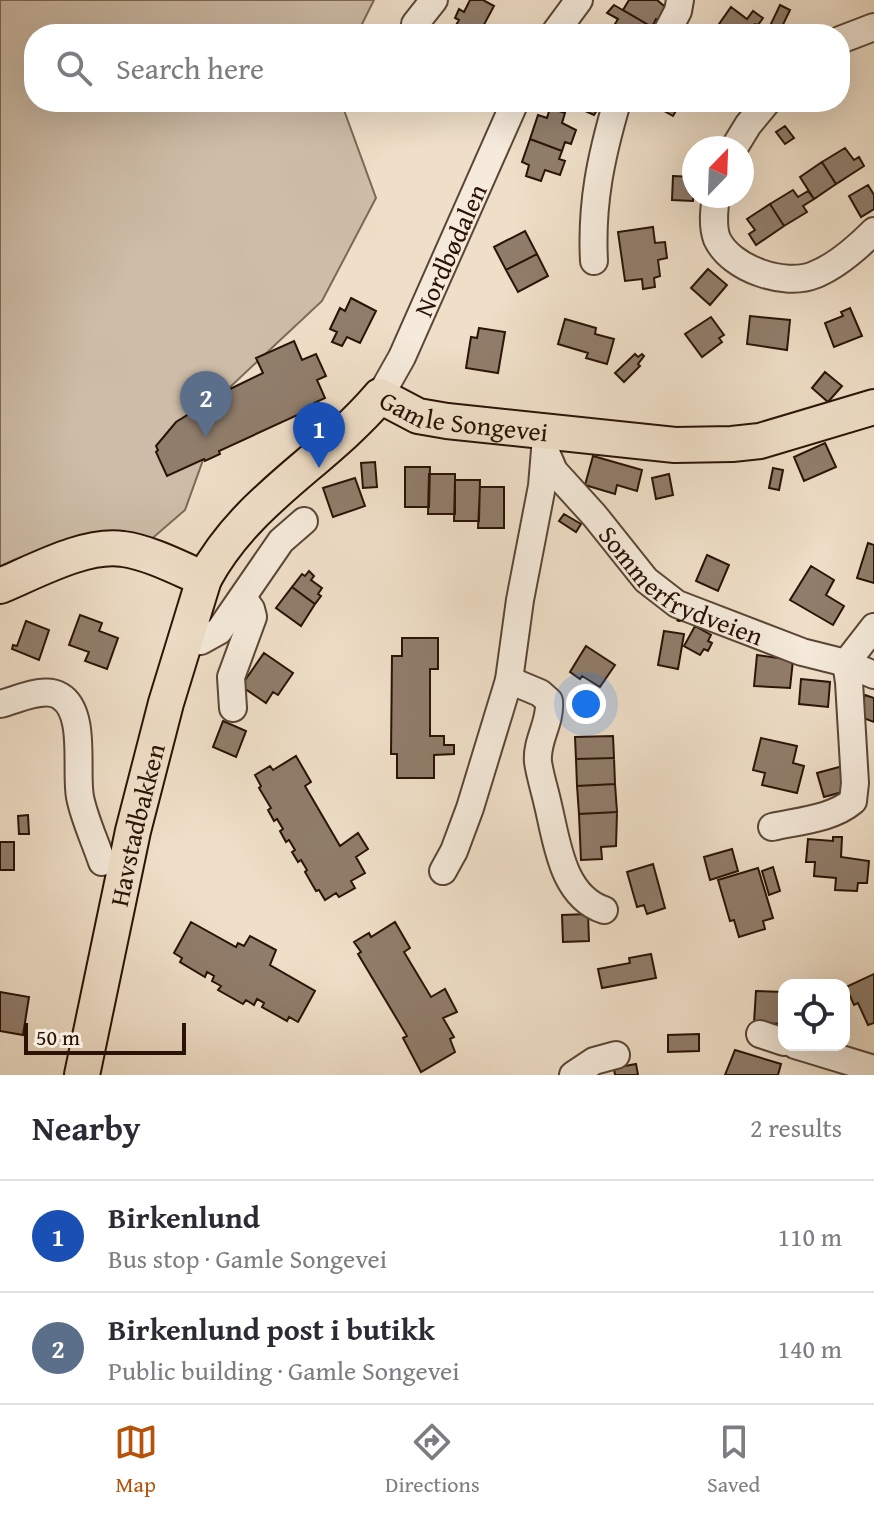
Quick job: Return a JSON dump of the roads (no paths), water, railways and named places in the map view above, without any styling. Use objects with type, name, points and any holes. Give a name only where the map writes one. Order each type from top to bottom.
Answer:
[{"type":"main road","name":"Gamle Songevei","points":[[204,579],[239,526],[342,436],[380,396],[418,416],[546,440],[675,445],[760,441],[874,407]]},
{"type":"main road","points":[[0,586],[74,556],[99,549],[124,548],[204,579]]},
{"type":"main road","name":"Havstadbakken","points":[[82,1075],[133,831],[183,642],[204,579]]},
{"type":"street","points":[[415,24],[434,0]]},
{"type":"street","points":[[561,24],[579,0]]},
{"type":"street","points":[[671,24],[680,0]]},
{"type":"street","points":[[850,36],[874,27]]},
{"type":"street","name":"Nordbødalen","points":[[380,396],[402,357],[511,112]]},
{"type":"street","points":[[594,261],[592,222],[600,160],[614,112]]},
{"type":"street","points":[[741,136],[759,112]]},
{"type":"street","points":[[715,208],[718,241],[746,267],[780,280],[813,276],[830,267],[874,231]]},
{"type":"street","points":[[443,871],[470,808],[509,680],[520,600],[542,486],[546,440]]},
{"type":"street","name":"Sommerfrydveien","points":[[546,440],[554,471],[646,580],[677,604],[802,652],[846,663],[874,675]]},
{"type":"street","points":[[183,642],[212,637],[219,631],[281,541],[304,521]]},
{"type":"street","points":[[233,708],[231,677],[253,617],[243,598]]},
{"type":"street","points":[[772,827],[824,816],[844,809],[853,801],[855,783],[846,663],[874,627]]},
{"type":"street","points":[[509,680],[540,693],[549,701],[550,716],[540,741],[538,761],[563,866],[583,897],[594,907],[604,910]]},
{"type":"street","points":[[0,704],[45,692],[64,698],[71,708],[76,722],[80,797],[102,862]]},
{"type":"street","points":[[815,1051],[874,1069]]},
{"type":"street","points":[[573,1075],[594,1061],[616,1055]]},
{"type":"place","name":"Birkenlund post i butikk","points":[[206,437]]},
{"type":"place","name":"Birkenlund","points":[[319,468]]}]
